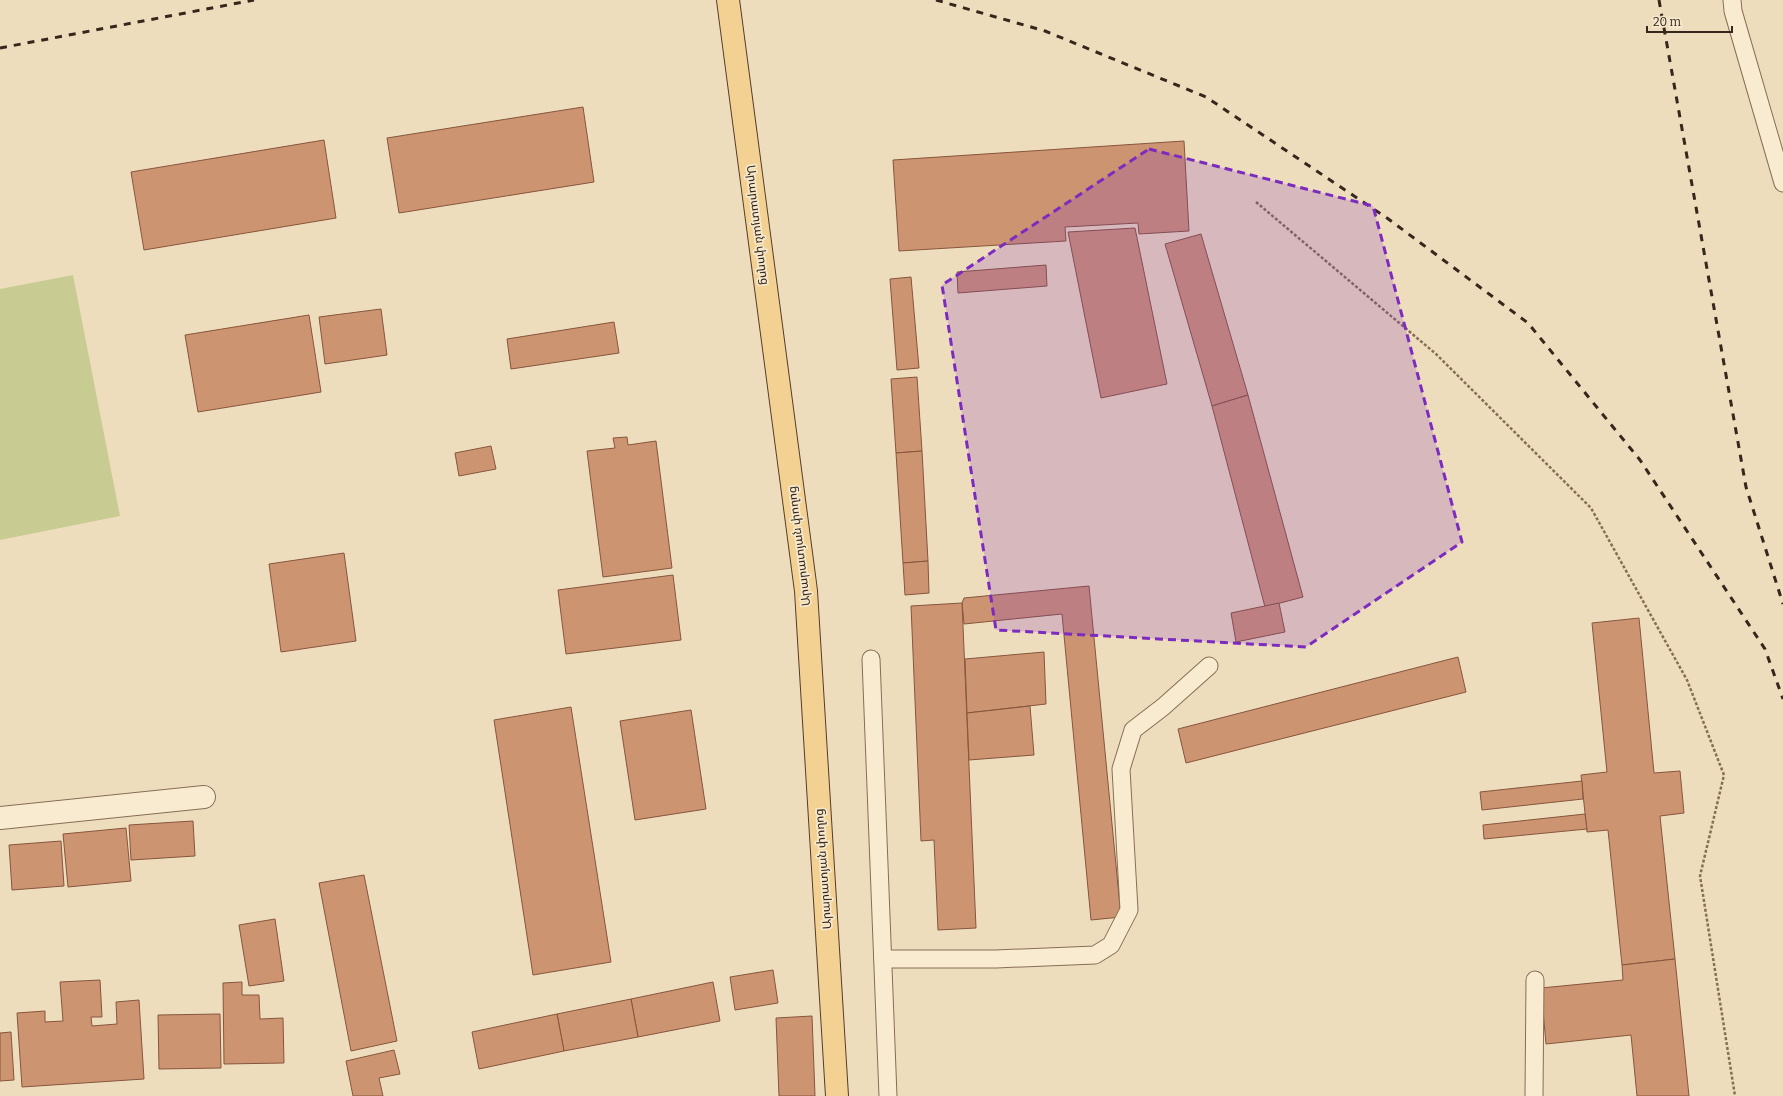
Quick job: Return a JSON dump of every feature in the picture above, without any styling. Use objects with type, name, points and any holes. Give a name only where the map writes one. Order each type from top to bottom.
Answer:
[{"type":"main road","name":"Արարատյան փողոց","points":[[728,0],[806,591],[837,1096]]},
{"type":"street","points":[[0,818],[204,797]]},
{"type":"lane","points":[[1732,0],[1733,11],[1783,183]]},
{"type":"lane","points":[[871,659],[888,1096]]},
{"type":"lane","points":[[883,959],[996,959],[1095,955],[1111,945],[1129,910],[1121,770],[1133,730],[1163,707],[1209,666]]},
{"type":"lane","points":[[1534,1096],[1535,980]]},
{"type":"path","points":[[1256,202],[1436,354],[1590,508],[1687,680],[1724,775],[1700,876],[1735,1096]]},
{"type":"highlighted area","points":[[1149,149],[1373,206],[1462,542],[1306,647],[996,630],[942,285]]},
{"type":"green space","points":[[73,275],[120,516],[0,540],[0,289]]},
{"type":"building","points":[[583,107],[594,182],[399,213],[387,138]]},
{"type":"building","points":[[324,140],[336,218],[144,250],[131,172]]},
{"type":"building","points":[[1184,141],[1189,231],[1139,234],[1138,223],[1065,227],[1066,241],[899,251],[893,160]]},
{"type":"building","points":[[1135,228],[1167,384],[1101,398],[1068,232]]},
{"type":"building","points":[[1201,234],[1248,395],[1212,406],[1165,244]]},
{"type":"building","points":[[1046,265],[1047,286],[958,293],[957,272]]},
{"type":"building","points":[[911,277],[919,368],[897,370],[890,279]]},
{"type":"building","points":[[381,309],[387,355],[325,364],[319,317]]},
{"type":"building","points":[[309,315],[321,392],[198,412],[185,335]]},
{"type":"building","points":[[614,322],[619,353],[511,369],[507,339]]},
{"type":"building","points":[[917,377],[922,451],[896,453],[891,379]]},
{"type":"building","points":[[1248,395],[1303,597],[1265,607],[1212,406]]},
{"type":"building","points":[[627,437],[628,445],[656,441],[672,568],[603,577],[587,451],[615,448],[613,438]]},
{"type":"building","points":[[491,446],[496,469],[459,476],[455,453]]},
{"type":"building","points":[[922,451],[928,561],[903,563],[896,453]]},
{"type":"building","points":[[344,553],[356,641],[281,652],[269,564]]},
{"type":"building","points":[[928,561],[929,593],[905,595],[903,563]]},
{"type":"building","points":[[673,575],[681,640],[566,654],[558,590]]},
{"type":"building","points":[[1089,586],[1121,917],[1091,920],[1062,614],[964,624],[962,603],[964,598]]},
{"type":"building","points":[[962,603],[976,928],[938,930],[934,840],[921,841],[911,606]]},
{"type":"building","points":[[1279,603],[1285,632],[1236,642],[1231,613]]},
{"type":"building","points":[[1639,618],[1654,773],[1680,771],[1684,813],[1660,816],[1675,959],[1622,965],[1608,830],[1587,832],[1581,775],[1607,772],[1592,623]]},
{"type":"building","points":[[1044,652],[1046,704],[967,713],[965,659]]},
{"type":"building","points":[[1458,657],[1466,692],[1186,763],[1178,729]]},
{"type":"building","points":[[1030,706],[1034,755],[969,760],[967,713]]},
{"type":"building","points":[[571,707],[611,962],[533,975],[494,720]]},
{"type":"building","points":[[691,710],[706,809],[635,820],[620,721]]},
{"type":"building","points":[[1582,781],[1583,799],[1482,810],[1480,792]]},
{"type":"building","points":[[1585,814],[1587,829],[1484,839],[1483,825]]},
{"type":"building","points":[[193,821],[195,856],[131,860],[129,825]]},
{"type":"building","points":[[126,828],[131,881],[68,887],[63,834]]},
{"type":"building","points":[[61,841],[64,886],[12,890],[9,845]]},
{"type":"building","points":[[364,875],[397,1041],[351,1051],[319,883]]},
{"type":"building","points":[[275,919],[284,981],[249,986],[239,925]]},
{"type":"building","points":[[1675,959],[1689,1096],[1637,1096],[1631,1035],[1546,1044],[1541,988],[1623,980],[1622,965]]},
{"type":"building","points":[[773,970],[778,1003],[735,1010],[730,977]]},
{"type":"building","points":[[100,980],[102,1017],[91,1017],[92,1026],[117,1024],[116,1002],[139,1000],[144,1079],[22,1087],[17,1013],[45,1011],[45,1022],[63,1021],[60,982]]},
{"type":"building","points":[[242,982],[242,995],[259,995],[260,1019],[283,1018],[284,1063],[224,1064],[223,983]]},
{"type":"building","points":[[713,982],[720,1021],[638,1037],[631,999]]},
{"type":"building","points":[[631,999],[638,1037],[564,1051],[557,1014]]},
{"type":"building","points":[[220,1014],[221,1068],[159,1069],[158,1015]]},
{"type":"building","points":[[557,1014],[564,1051],[479,1069],[472,1032]]},
{"type":"building","points":[[812,1016],[815,1096],[779,1096],[776,1018]]},
{"type":"building","points":[[11,1032],[14,1080],[0,1081],[0,1033]]},
{"type":"building","points":[[394,1050],[400,1074],[379,1078],[383,1096],[353,1096],[346,1061]]},
{"type":"railway","points":[[0,48],[254,0]]},
{"type":"railway","points":[[936,0],[1045,31],[1206,97],[1387,218],[1528,323],[1640,460],[1765,649],[1783,699]]},
{"type":"railway","points":[[1659,0],[1746,487],[1783,604]]}]
